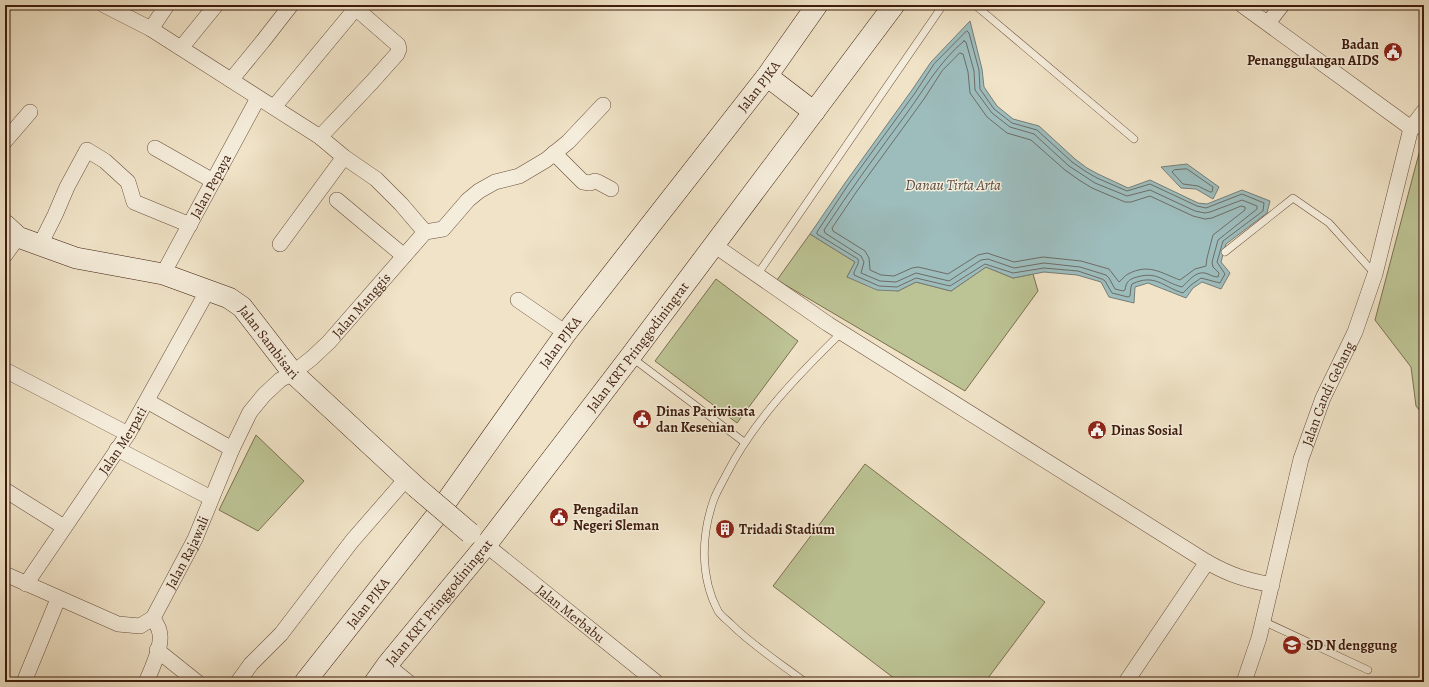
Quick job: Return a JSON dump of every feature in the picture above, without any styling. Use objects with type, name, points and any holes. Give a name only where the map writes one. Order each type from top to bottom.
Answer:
[{"type":"main road","name":"Jalan PJKA","points":[[305,682],[436,516],[566,333],[767,76],[817,5]]},
{"type":"main road","name":"Jalan KRT Pringgodiningrat","points":[[375,682],[478,539],[630,356],[894,5]]},
{"type":"main road","points":[[767,76],[814,112]]},
{"type":"main road","name":"Jalan Sambisari","points":[[11,231],[40,245],[76,258],[163,274],[229,298],[242,307],[293,373],[411,483],[478,539]]},
{"type":"street","points":[[104,5],[150,29],[320,137],[344,157],[376,179],[401,204],[424,232],[443,229],[468,200],[479,191],[495,182],[519,176],[546,160],[568,142],[602,105]]},
{"type":"street","points":[[150,29],[167,5]]},
{"type":"street","points":[[181,48],[216,5]]},
{"type":"street","points":[[231,80],[291,5]]},
{"type":"street","points":[[1242,5],[1418,130]]},
{"type":"street","points":[[1268,24],[1282,5]]},
{"type":"street","points":[[274,107],[354,7],[398,45],[399,49],[397,54],[372,82],[320,137]]},
{"type":"street","name":"Jalan Pepaya","points":[[163,274],[258,98]]},
{"type":"street","name":"Jalan Candi Gebang","points":[[1244,682],[1259,638],[1301,459],[1323,398],[1355,332],[1375,274],[1424,111]]},
{"type":"street","points":[[5,141],[30,112]]},
{"type":"street","points":[[154,148],[213,181]]},
{"type":"street","points":[[40,245],[67,187],[87,150],[105,161],[128,182],[134,202],[190,225]]},
{"type":"street","points":[[554,153],[583,182],[590,183],[595,181],[611,189]]},
{"type":"street","points":[[280,244],[344,157]]},
{"type":"street","points":[[337,200],[404,256]]},
{"type":"street","points":[[5,255],[11,231]]},
{"type":"street","name":"Jalan Manggis","points":[[293,373],[312,358],[328,342],[424,232]]},
{"type":"street","points":[[714,245],[842,332],[1207,562],[1229,574],[1272,585]]},
{"type":"street","name":"Jalan Merpati","points":[[26,584],[128,434],[208,290]]},
{"type":"street","points":[[518,300],[566,333]]},
{"type":"street","points":[[5,370],[128,434]]},
{"type":"street","name":"Jalan Rajawali","points":[[153,618],[195,539],[232,449],[250,412],[280,380],[293,373]]},
{"type":"street","points":[[147,401],[232,449]]},
{"type":"street","points":[[118,450],[211,498]]},
{"type":"street","points":[[238,682],[251,664],[281,634],[352,541],[411,483]]},
{"type":"street","points":[[5,490],[64,527]]},
{"type":"street","name":"Jalan Merbabu","points":[[478,539],[656,682]]},
{"type":"street","points":[[1126,682],[1207,562]]},
{"type":"street","points":[[5,574],[58,599],[118,624],[140,626],[153,618],[159,630],[160,640],[154,664],[146,682]]},
{"type":"street","points":[[24,682],[58,599]]},
{"type":"street","points":[[158,650],[197,682]]},
{"type":"street","points":[[387,665],[408,682]]},
{"type":"lane","points":[[757,275],[943,5]]},
{"type":"lane","points":[[975,5],[1134,139]]},
{"type":"lane","points":[[1225,252],[1294,198],[1329,223],[1375,274]]},
{"type":"lane","points":[[805,682],[736,629],[719,612],[711,593],[706,573],[704,550],[708,518],[714,498],[744,442],[789,386],[842,332]]},
{"type":"lane","points":[[630,356],[744,442]]},
{"type":"lane","points":[[1263,621],[1368,670]]},
{"type":"green space","points":[[1422,142],[1424,142],[1424,416],[1416,406],[1411,367],[1375,320]]},
{"type":"green space","points":[[810,234],[855,262],[847,277],[898,291],[916,282],[951,291],[986,267],[1013,278],[1033,274],[1038,291],[965,391],[777,280]]},
{"type":"green space","points":[[716,279],[798,341],[737,423],[655,361]]},
{"type":"green space","points":[[256,435],[304,481],[258,531],[219,510]]},
{"type":"green space","points":[[865,464],[1045,602],[985,682],[899,682],[773,586]]},
{"type":"water","name":"Danau Tirta Arta","points":[[970,21],[982,69],[984,87],[997,106],[1013,119],[1039,126],[1087,168],[1128,188],[1150,180],[1198,203],[1207,204],[1242,190],[1270,201],[1267,213],[1226,244],[1221,262],[1230,273],[1221,289],[1202,282],[1193,288],[1186,298],[1148,283],[1135,287],[1134,303],[1109,297],[1101,282],[1077,275],[1044,272],[1013,278],[986,267],[951,291],[916,282],[898,291],[877,290],[847,277],[855,262],[810,234],[931,62]]},
{"type":"water","points":[[1187,164],[1219,187],[1213,199],[1196,189],[1181,188],[1161,167]]},
{"type":"place","name":"Badan Penanggulangan AIDS","points":[[1393,52]]},
{"type":"place","name":"Dinas Pariwisata dan Kesenian","points":[[642,419]]},
{"type":"place","name":"Dinas Sosial","points":[[1097,430]]},
{"type":"place","name":"Pengadilan Negeri Sleman","points":[[559,517]]},
{"type":"place","name":"Tridadi Stadium","points":[[725,529]]},
{"type":"place","name":"SD N denggung","points":[[1292,645]]}]
